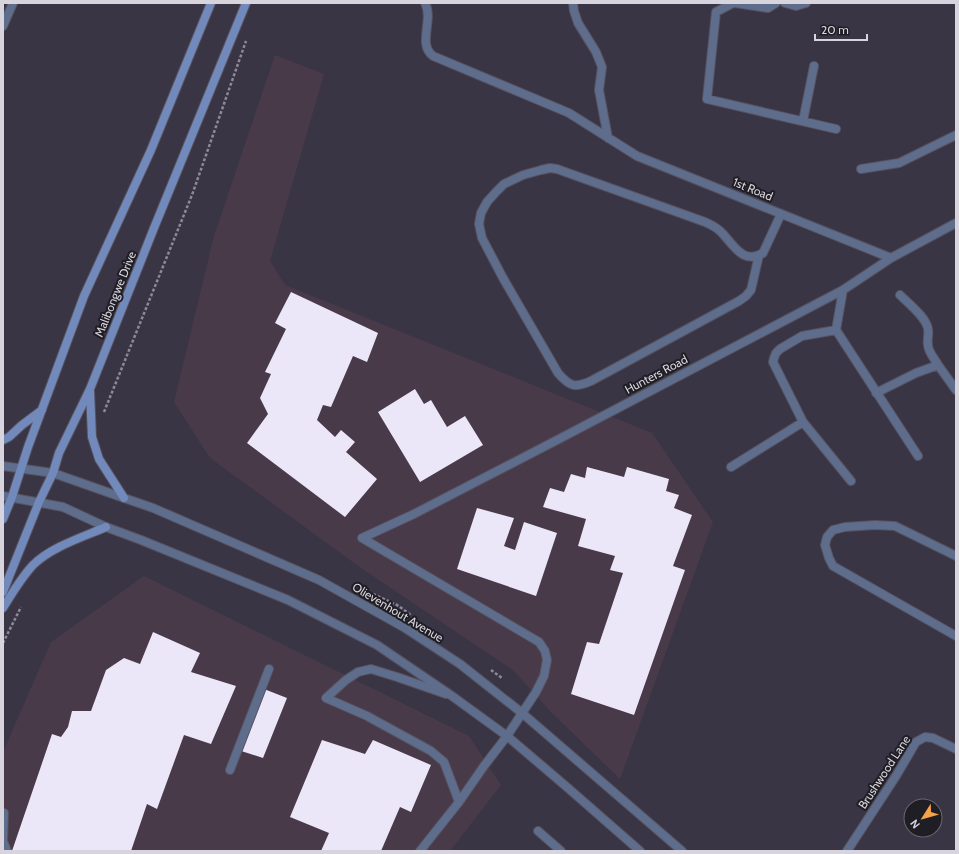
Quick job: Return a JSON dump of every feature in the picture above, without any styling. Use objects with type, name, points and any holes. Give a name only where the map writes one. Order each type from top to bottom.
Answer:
[{"type":"main road","name":"Malibongwe Drive","points":[[3,519],[12,498],[21,468],[84,296],[151,150],[211,3]]},
{"type":"main road","name":"Malibongwe Drive","points":[[3,592],[39,502],[53,473],[59,453],[90,389],[246,3]]},
{"type":"main road","points":[[90,389],[92,437],[99,459],[124,498]]},
{"type":"main road","points":[[3,440],[9,437],[42,410]]},
{"type":"main road","points":[[3,608],[19,582],[33,565],[52,550],[106,527]]},
{"type":"street","points":[[3,26],[13,3]]},
{"type":"street","name":"1st Road","points":[[425,3],[428,16],[426,46],[428,52],[433,56],[569,113],[637,156],[891,258]]},
{"type":"street","points":[[573,3],[578,23],[596,52],[602,67],[599,90],[608,138]]},
{"type":"street","points":[[776,3],[768,8],[734,3],[716,12],[707,99],[836,129]]},
{"type":"street","points":[[785,3],[796,6],[806,3]]},
{"type":"street","points":[[803,122],[814,66]]},
{"type":"street","points":[[860,169],[899,163],[956,135]]},
{"type":"street","points":[[759,255],[751,290],[746,296],[580,386],[569,384],[564,380],[554,366],[503,278],[482,238],[479,224],[481,213],[487,202],[504,184],[523,175],[550,168],[557,169],[714,226],[741,254],[750,257],[763,253],[781,214]]},
{"type":"street","name":"Hunters Road","points":[[522,713],[536,692],[544,676],[547,660],[545,651],[539,642],[362,538],[414,514],[843,290],[891,258],[956,223]]},
{"type":"street","points":[[843,290],[836,330],[918,456]]},
{"type":"street","points":[[900,295],[926,324],[928,330],[929,350],[956,390]]},
{"type":"street","points":[[836,330],[802,336],[780,349],[776,353],[773,362],[803,422],[851,481]]},
{"type":"street","points":[[876,393],[916,373],[938,365]]},
{"type":"street","points":[[731,467],[803,422]]},
{"type":"street","name":"Olievenhout Avenue","points":[[3,466],[53,473],[154,508],[319,580],[405,628],[460,664],[522,713],[682,851]]},
{"type":"street","points":[[3,496],[63,507],[106,527],[288,600],[377,644],[507,736],[640,851]]},
{"type":"street","points":[[956,556],[895,526],[844,527],[833,530],[827,537],[825,545],[833,566],[956,636]]},
{"type":"street","points":[[230,770],[269,668]]},
{"type":"street","points":[[452,696],[371,669],[358,672],[346,680],[326,698],[367,716],[431,751],[444,762],[459,802]]},
{"type":"street","points":[[420,851],[459,802],[522,713]]},
{"type":"street","name":"Brushwood Lane","points":[[847,851],[896,776],[916,742],[925,737],[933,738],[956,749]]},
{"type":"street","points":[[4,813],[3,841],[7,851]]},
{"type":"street","points":[[538,831],[561,851]]},
{"type":"path","points":[[104,413],[192,195],[246,40]]},
{"type":"path","points":[[368,592],[397,606],[417,619]]},
{"type":"path","points":[[3,643],[24,600]]},
{"type":"path","points":[[489,669],[502,678]]},
{"type":"shaded area","points":[[275,55],[324,74],[270,261],[285,285],[652,433],[713,522],[620,779],[552,713],[513,670],[361,568],[210,458],[174,402],[214,236]]},
{"type":"shaded area","points":[[144,576],[469,736],[501,785],[450,851],[3,851],[3,752],[51,642]]},
{"type":"building","points":[[291,292],[378,333],[367,362],[353,356],[331,407],[323,405],[317,420],[335,437],[341,430],[355,442],[346,452],[377,479],[345,517],[247,443],[268,414],[260,398],[271,374],[265,372],[286,329],[275,323]]},
{"type":"building","points":[[415,389],[424,404],[431,400],[447,427],[465,416],[483,445],[420,482],[378,412]]},
{"type":"building","points":[[587,467],[624,477],[627,467],[669,479],[666,491],[679,495],[674,508],[692,515],[673,566],[685,570],[634,715],[571,694],[587,642],[599,644],[623,573],[610,570],[615,556],[578,546],[586,519],[543,507],[550,488],[564,492],[571,474],[585,478]]},
{"type":"building","points":[[477,508],[514,518],[504,546],[515,550],[524,522],[557,533],[536,596],[457,569]]},
{"type":"building","points":[[153,632],[200,653],[191,672],[236,686],[211,744],[184,735],[157,809],[147,804],[131,851],[12,851],[52,734],[61,737],[68,727],[72,711],[91,711],[106,670],[124,658],[140,664]]},
{"type":"building","points":[[264,689],[287,698],[263,758],[238,750]]},
{"type":"building","points":[[322,740],[365,754],[373,740],[431,765],[411,812],[400,807],[381,851],[321,851],[329,833],[290,817]]}]
